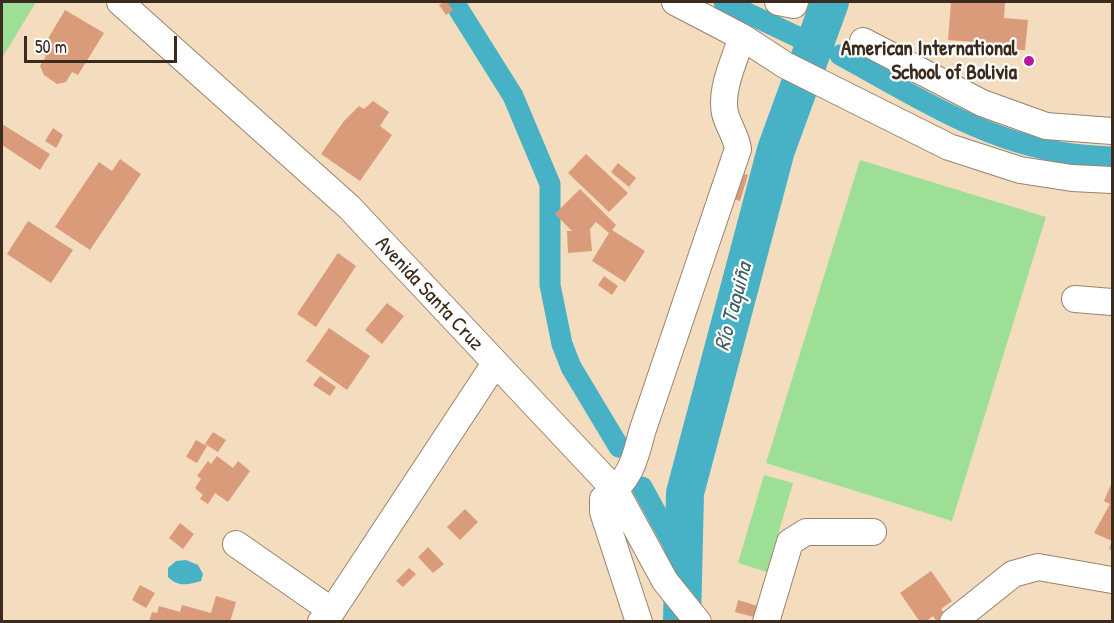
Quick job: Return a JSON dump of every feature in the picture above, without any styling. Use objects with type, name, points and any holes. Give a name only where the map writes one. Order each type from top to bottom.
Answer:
[{"type":"street","name":"Avenida Santa Cruz","points":[[120,2],[349,207],[494,365],[616,491],[665,581],[698,621]]},
{"type":"street","points":[[675,2],[742,37],[785,65],[948,147],[1020,170],[1072,178],[1113,180]]},
{"type":"street","points":[[639,621],[603,512],[603,499],[616,491],[631,473],[642,432],[738,148],[737,137],[725,113],[724,97],[742,37]]},
{"type":"street","points":[[863,41],[982,103],[1046,126],[1113,131]]},
{"type":"street","points":[[1075,299],[1113,302]]},
{"type":"street","points":[[236,544],[327,616],[494,365]]},
{"type":"street","points":[[766,621],[790,542],[806,532],[873,532]]},
{"type":"street","points":[[953,621],[1013,574],[1038,567],[1113,580]]},
{"type":"green space","points":[[2,2],[36,2],[2,58]]},
{"type":"green space","points":[[860,160],[1046,217],[952,521],[766,463]]},
{"type":"green space","points":[[764,475],[793,483],[767,572],[738,563]]},
{"type":"water","points":[[186,560],[198,565],[203,574],[201,581],[183,584],[168,577],[168,568],[176,561]]},
{"type":"building","points":[[447,2],[453,10],[446,15],[439,5]]},
{"type":"building","points":[[951,2],[1005,2],[1004,18],[1028,20],[1025,50],[1013,50],[1013,45],[948,40]]},
{"type":"building","points":[[65,10],[104,33],[78,75],[72,72],[66,82],[57,84],[44,75],[40,66],[46,56],[40,52]]},
{"type":"building","points":[[373,101],[389,112],[380,126],[392,135],[360,181],[321,154],[344,121],[359,106],[364,109]]},
{"type":"building","points":[[2,124],[50,154],[40,170],[2,145]]},
{"type":"building","points":[[53,128],[63,135],[56,148],[45,141]]},
{"type":"building","points":[[586,154],[628,193],[609,212],[568,173]]},
{"type":"building","points":[[120,159],[141,174],[90,250],[55,227],[99,162],[112,171]]},
{"type":"building","points":[[618,163],[636,178],[629,187],[611,172]]},
{"type":"building","points":[[733,171],[748,175],[740,201],[725,196]]},
{"type":"building","points":[[580,189],[616,225],[612,230],[645,251],[625,282],[592,261],[609,233],[596,222],[590,229],[592,251],[568,253],[567,231],[572,231],[555,214]]},
{"type":"building","points":[[28,221],[73,250],[51,283],[7,254]]},
{"type":"building","points":[[338,253],[356,266],[316,327],[297,314]]},
{"type":"building","points":[[604,276],[618,286],[612,295],[598,285]]},
{"type":"building","points":[[387,303],[404,316],[382,344],[365,330]]},
{"type":"building","points":[[329,328],[370,356],[347,390],[306,361]]},
{"type":"building","points":[[320,376],[336,387],[330,396],[313,385]]},
{"type":"building","points":[[213,432],[226,440],[218,452],[205,444]]},
{"type":"building","points":[[196,440],[207,446],[197,463],[186,457]]},
{"type":"building","points":[[217,456],[233,468],[238,461],[250,471],[228,502],[215,493],[208,504],[200,499],[203,495],[195,488],[201,479],[197,476],[208,461],[211,464]]},
{"type":"building","points":[[1112,482],[1112,541],[1094,533],[1110,504],[1104,501]]},
{"type":"building","points":[[465,509],[478,522],[460,540],[447,527]]},
{"type":"building","points":[[180,523],[194,534],[183,549],[169,538]]},
{"type":"building","points":[[428,547],[444,564],[433,573],[418,557]]},
{"type":"building","points":[[409,568],[416,574],[403,587],[396,581]]},
{"type":"building","points":[[931,571],[952,601],[941,609],[947,617],[941,622],[937,622],[933,616],[925,622],[920,622],[900,593]]},
{"type":"building","points":[[140,585],[155,593],[146,608],[132,600]]},
{"type":"building","points":[[216,596],[236,602],[230,622],[149,622],[152,612],[157,613],[159,606],[180,612],[182,605],[211,613]]},
{"type":"building","points":[[738,600],[764,608],[761,619],[735,612]]},
{"type":"waterway","points":[[454,2],[513,96],[550,184],[550,285],[562,344],[571,367],[619,447]]},
{"type":"waterway","points":[[724,2],[802,39]]},
{"type":"waterway","name":"Río Taquiña","points":[[682,622],[685,493],[776,150],[830,2]]},
{"type":"waterway","points":[[840,55],[937,108],[988,132],[1049,150],[1112,157]]},
{"type":"waterway","points":[[642,487],[684,564]]},
{"type":"place","name":"American International School of Bolivia","points":[[1029,61]]}]
